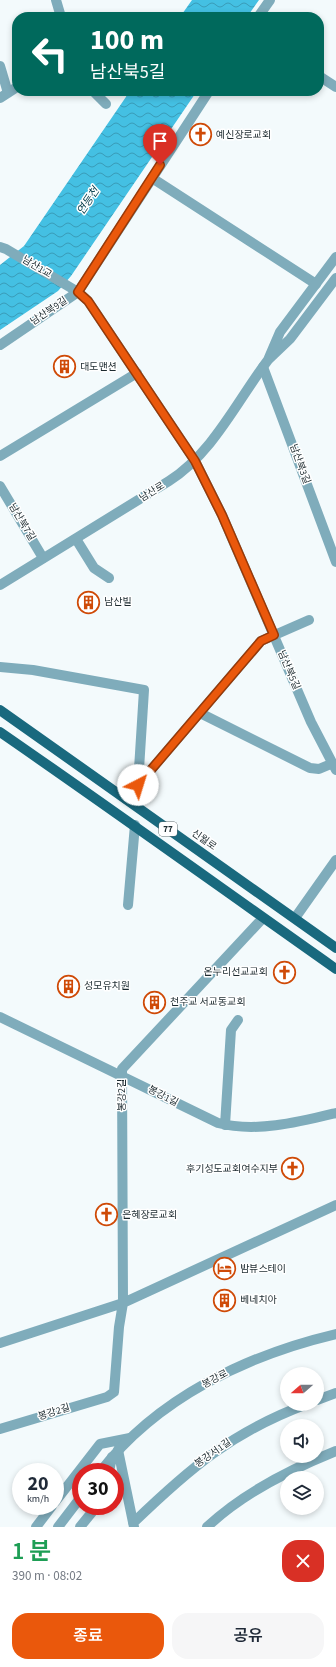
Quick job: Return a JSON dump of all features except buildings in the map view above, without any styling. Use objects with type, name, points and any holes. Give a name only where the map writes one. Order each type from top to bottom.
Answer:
[{"type":"main road","name":"신월로","points":[[0,710],[336,948]]},
{"type":"main road","name":"77","points":[[0,732],[135,826],[262,919],[336,969]]},
{"type":"street","points":[[56,0],[60,12]]},
{"type":"street","points":[[262,12],[270,0]]},
{"type":"street","points":[[0,66],[4,96]]},
{"type":"street","points":[[324,79],[336,87]]},
{"type":"street","points":[[98,96],[106,104]]},
{"type":"street","name":"남산북9길","points":[[0,344],[78,292],[206,96]]},
{"type":"street","points":[[152,178],[316,284]]},
{"type":"street","name":"남산1교","points":[[3,248],[78,292],[88,301],[137,373]]},
{"type":"street","name":"남산로","points":[[266,363],[280,332],[336,257]]},
{"type":"street","name":"남산로","points":[[0,585],[172,479],[195,461],[211,441],[266,363],[290,339],[336,278]]},
{"type":"street","name":"남산북3길","points":[[266,363],[336,562]]},
{"type":"street","points":[[0,456],[137,373]]},
{"type":"street","name":"남산북5길","points":[[137,373],[195,461],[222,515],[311,722],[334,767]]},
{"type":"street","name":"남산북7길","points":[[0,486],[43,558]]},
{"type":"street","points":[[76,539],[94,568],[109,578]]},
{"type":"street","points":[[126,799],[261,641],[309,620]]},
{"type":"street","points":[[0,667],[33,670],[144,690],[138,785]]},
{"type":"street","points":[[200,713],[310,768],[318,769],[334,767]]},
{"type":"street","points":[[128,905],[135,826]]},
{"type":"street","points":[[295,918],[336,860]]},
{"type":"street","name":"봉강2길","points":[[0,1429],[107,1397],[114,1392],[119,1327],[123,1303],[122,1069],[262,919]]},
{"type":"street","name":"봉강1길","points":[[0,1017],[212,1121],[225,1125],[280,1125],[336,1113]]},
{"type":"street","points":[[225,1125],[231,1030],[238,1020]]},
{"type":"street","points":[[0,1343],[123,1303],[336,1205]]},
{"type":"street","name":"봉강로","points":[[107,1463],[130,1438],[170,1406],[196,1388],[277,1350],[336,1334]]},
{"type":"street","points":[[324,1397],[336,1393]]},
{"type":"street","name":"봉강서1길","points":[[134,1525],[176,1481],[213,1452],[272,1418],[290,1411]]},
{"type":"street","points":[[64,1490],[100,1444],[130,1438]]},
{"type":"street","points":[[207,1527],[246,1497],[278,1478],[311,1461],[336,1451]]},
{"type":"street","points":[[112,1463],[115,1453]]},
{"type":"street","name":"봉강서1길","points":[[115,1453],[134,1525]]},
{"type":"street","points":[[58,1527],[72,1509]]},
{"type":"street","points":[[36,1527],[45,1515]]},
{"type":"street","points":[[80,1527],[90,1515]]},
{"type":"water","points":[[192,0],[259,0],[251,12],[184,12]]},
{"type":"water","name":"연등천","points":[[127,96],[194,96],[71,276],[58,291],[0,330],[0,265],[24,246]]},
{"type":"place","name":"예신장로교회","points":[[201,135]]},
{"type":"place","name":"대도맨션","points":[[65,367]]},
{"type":"place","name":"남산빌","points":[[88,602]]},
{"type":"place","name":"온누리선교교회","points":[[284,972]]},
{"type":"place","name":"성모유치원","points":[[68,986]]},
{"type":"place","name":"천주교 서교동교회","points":[[154,1002]]},
{"type":"place","name":"후기성도교회여수지부","points":[[293,1169]]},
{"type":"place","name":"은혜장로교회","points":[[106,1215]]},
{"type":"place","name":"밤뷰스테이","points":[[225,1269]]},
{"type":"place","name":"베네치아","points":[[224,1300]]},
{"type":"route","points":[[138,785],[261,641],[274,635],[222,515],[195,461],[88,301],[78,292],[160,165]]}]
